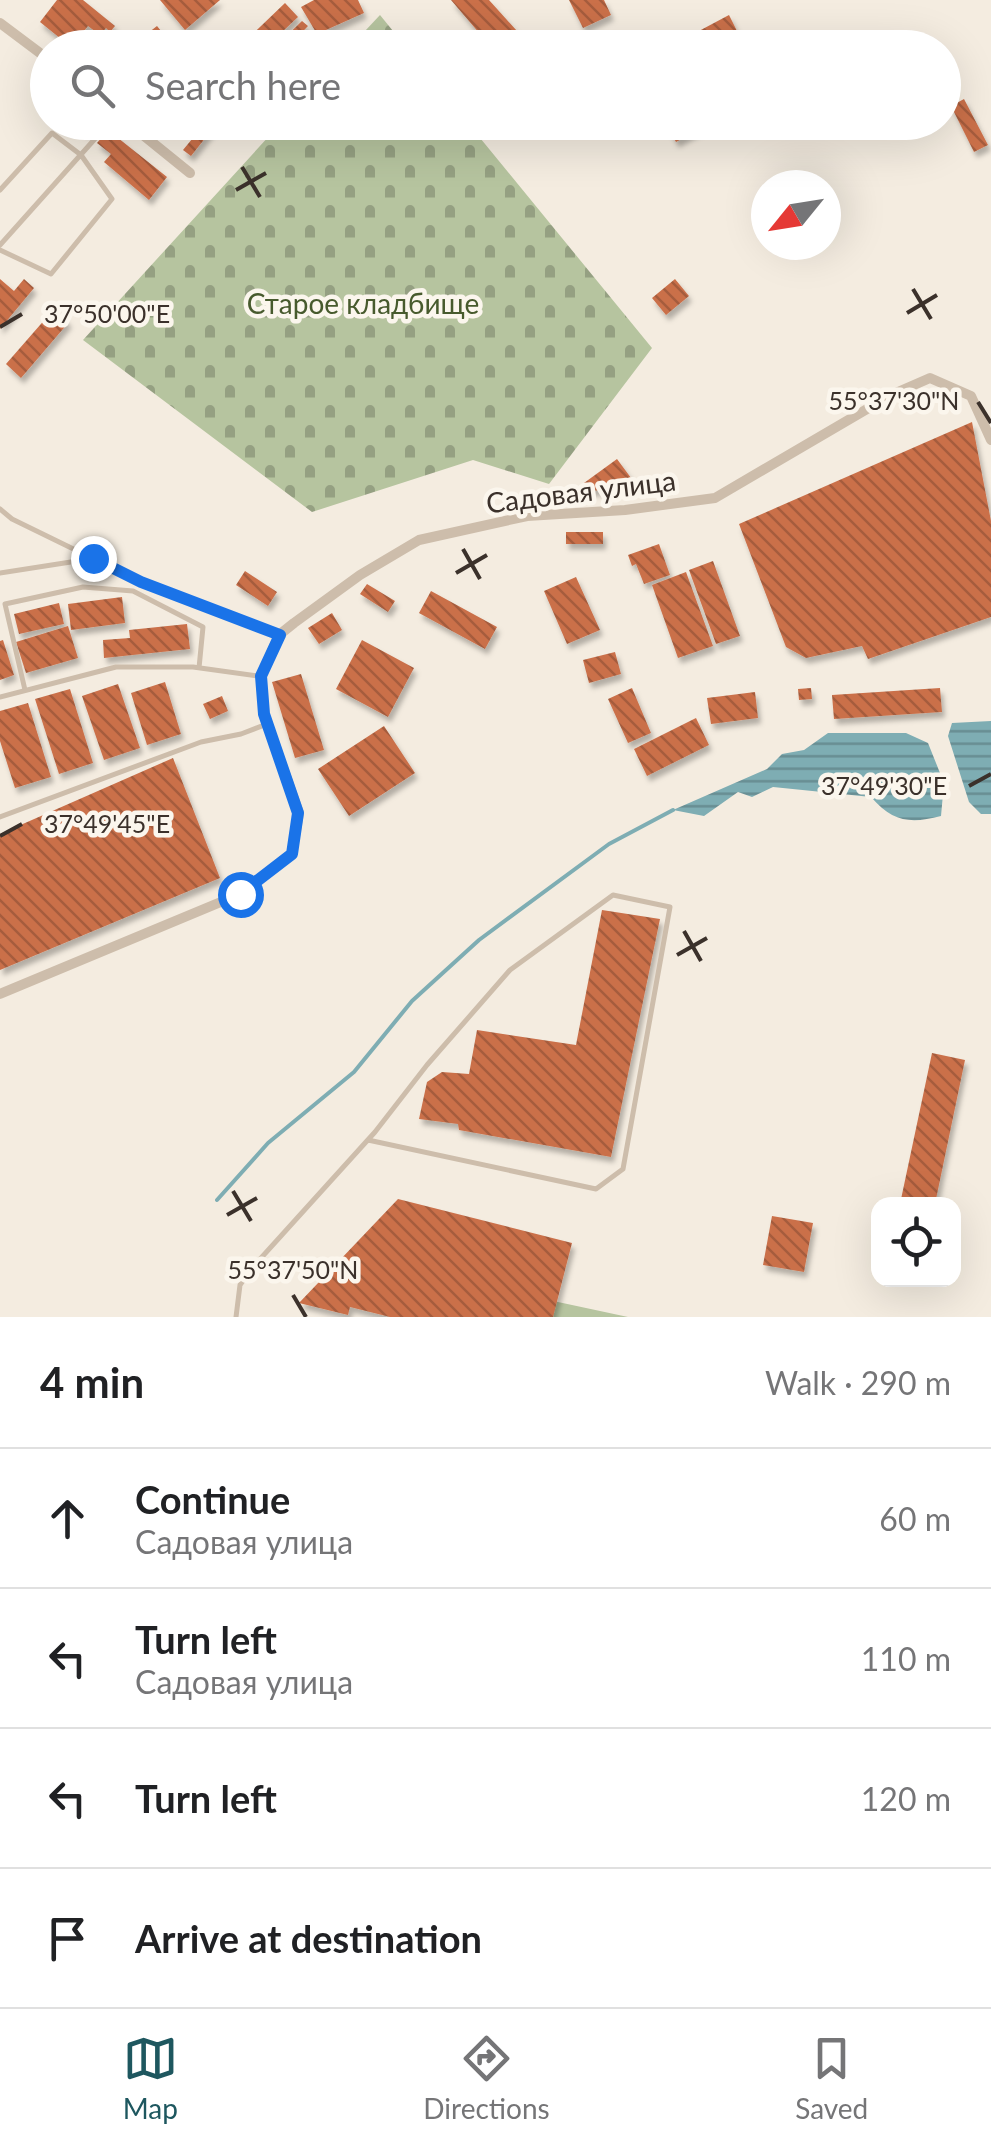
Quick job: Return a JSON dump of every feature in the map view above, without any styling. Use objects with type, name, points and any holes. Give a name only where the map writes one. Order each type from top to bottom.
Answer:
[{"type":"street","points":[[0,23],[30,46]]},
{"type":"street","points":[[149,140],[190,174]]},
{"type":"street","name":"Садовая улица","points":[[261,676],[280,635],[360,576],[419,540],[528,516],[625,510],[715,498],[891,395],[930,378],[971,396],[991,440]]},
{"type":"street","points":[[0,994],[240,894],[292,854],[298,813],[267,724],[261,676]]},
{"type":"lane","points":[[0,190],[46,140]]},
{"type":"lane","points":[[61,140],[81,155],[112,199],[50,274],[0,248],[81,155],[94,140]]},
{"type":"lane","points":[[0,509],[12,519],[141,582],[280,635]]},
{"type":"lane","points":[[0,573],[93,558]]},
{"type":"lane","points":[[25,690],[5,604],[83,587],[133,591],[203,628],[199,668]]},
{"type":"lane","points":[[0,696],[116,667],[199,668],[261,676]]},
{"type":"lane","points":[[0,818],[201,742],[267,724]]},
{"type":"lane","points":[[236,1317],[240,1285],[251,1269],[368,1140],[510,970],[613,895],[670,907],[624,1168],[596,1190],[368,1140]]},
{"type":"green space","points":[[380,15],[392,30],[366,30]]},
{"type":"green space","name":"Старое кладбище","points":[[265,140],[482,140],[652,348],[549,484],[473,460],[312,512],[83,340]]},
{"type":"green space","points":[[544,1299],[628,1317],[539,1317]]},
{"type":"water","points":[[991,721],[991,814],[981,814],[969,802],[948,736],[952,723]]},
{"type":"water","points":[[828,733],[906,733],[928,743],[944,783],[941,816],[903,819],[887,812],[871,797],[773,787],[752,797],[738,792],[704,816],[673,810],[767,769],[782,754],[804,750]]},
{"type":"building","points":[[57,0],[83,0],[115,26],[112,30],[93,30],[88,26],[85,30],[50,30],[40,22]]},
{"type":"building","points":[[160,0],[220,0],[185,30]]},
{"type":"building","points":[[314,0],[358,0],[364,13],[326,30],[315,30],[301,7]]},
{"type":"building","points":[[451,0],[489,0],[516,30],[477,30]]},
{"type":"building","points":[[569,0],[604,0],[611,15],[583,28]]},
{"type":"building","points":[[285,3],[298,17],[284,30],[257,30]]},
{"type":"building","points":[[729,15],[736,30],[701,30]]},
{"type":"building","points":[[302,21],[308,26],[304,30],[293,30]]},
{"type":"building","points":[[964,99],[988,145],[974,152],[961,126]]},
{"type":"building","points":[[121,140],[167,177],[149,200],[104,162],[111,154],[97,143]]},
{"type":"building","points":[[191,140],[204,140],[191,156],[183,150]]},
{"type":"building","points":[[0,279],[14,291],[24,279],[34,288],[0,329]]},
{"type":"building","points":[[675,279],[689,296],[666,315],[652,298]]},
{"type":"building","points":[[54,309],[69,322],[21,378],[6,364]]},
{"type":"building","points":[[972,422],[991,521],[991,617],[868,659],[862,646],[806,658],[786,647],[739,524]]},
{"type":"building","points":[[617,459],[634,482],[626,488],[590,491],[584,483]]},
{"type":"building","points":[[566,532],[603,532],[603,544],[566,544]]},
{"type":"building","points":[[659,544],[670,575],[644,584],[628,555]]},
{"type":"building","points":[[713,561],[740,636],[716,644],[689,570]]},
{"type":"building","points":[[245,571],[277,592],[268,606],[236,585]]},
{"type":"building","points":[[686,572],[713,646],[678,658],[652,585]]},
{"type":"building","points":[[576,577],[600,630],[567,644],[544,591]]},
{"type":"building","points":[[367,584],[395,601],[388,612],[360,594]]},
{"type":"building","points":[[431,591],[497,627],[485,649],[419,613]]},
{"type":"building","points":[[122,597],[125,623],[71,630],[68,604]]},
{"type":"building","points":[[59,603],[64,624],[19,634],[14,614]]},
{"type":"building","points":[[332,613],[342,630],[319,644],[308,628]]},
{"type":"building","points":[[187,624],[190,649],[104,658],[103,640],[130,638],[129,630]]},
{"type":"building","points":[[68,626],[78,658],[26,673],[16,642]]},
{"type":"building","points":[[3,640],[14,675],[0,680],[0,641]]},
{"type":"building","points":[[362,640],[414,668],[388,717],[336,689]]},
{"type":"building","points":[[615,652],[621,674],[589,683],[583,660]]},
{"type":"building","points":[[301,674],[324,750],[295,758],[272,682]]},
{"type":"building","points":[[165,682],[181,734],[147,745],[131,693]]},
{"type":"building","points":[[118,684],[140,748],[104,760],[82,696]]},
{"type":"building","points":[[632,688],[651,733],[628,743],[608,699]]},
{"type":"building","points":[[811,688],[812,699],[799,700],[798,689]]},
{"type":"building","points":[[940,688],[942,712],[834,719],[832,695]]},
{"type":"building","points":[[70,689],[93,763],[59,774],[35,699]]},
{"type":"building","points":[[755,692],[758,718],[711,724],[707,698]]},
{"type":"building","points":[[222,696],[228,711],[210,719],[203,704]]},
{"type":"building","points":[[28,703],[51,777],[15,788],[0,741],[0,711]]},
{"type":"building","points":[[696,718],[709,745],[647,776],[634,749]]},
{"type":"building","points":[[384,726],[415,773],[349,816],[318,769]]},
{"type":"building","points":[[173,758],[220,878],[0,970],[0,834]]},
{"type":"building","points":[[602,910],[660,919],[611,1157],[459,1130],[458,1124],[419,1119],[427,1082],[442,1072],[469,1074],[477,1030],[576,1045]]},
{"type":"building","points":[[932,1053],[965,1060],[936,1197],[901,1197]]},
{"type":"building","points":[[398,1199],[572,1243],[553,1317],[390,1317],[350,1307],[348,1315],[299,1303]]},
{"type":"building","points":[[772,1216],[813,1223],[804,1272],[763,1265]]},
{"type":"waterway","points":[[217,1200],[268,1143],[354,1072],[412,1001],[479,940],[609,844],[673,810]]},
{"type":"route","points":[[93,558],[141,582],[280,635],[261,676],[264,714],[298,813],[292,854],[240,894]]}]
